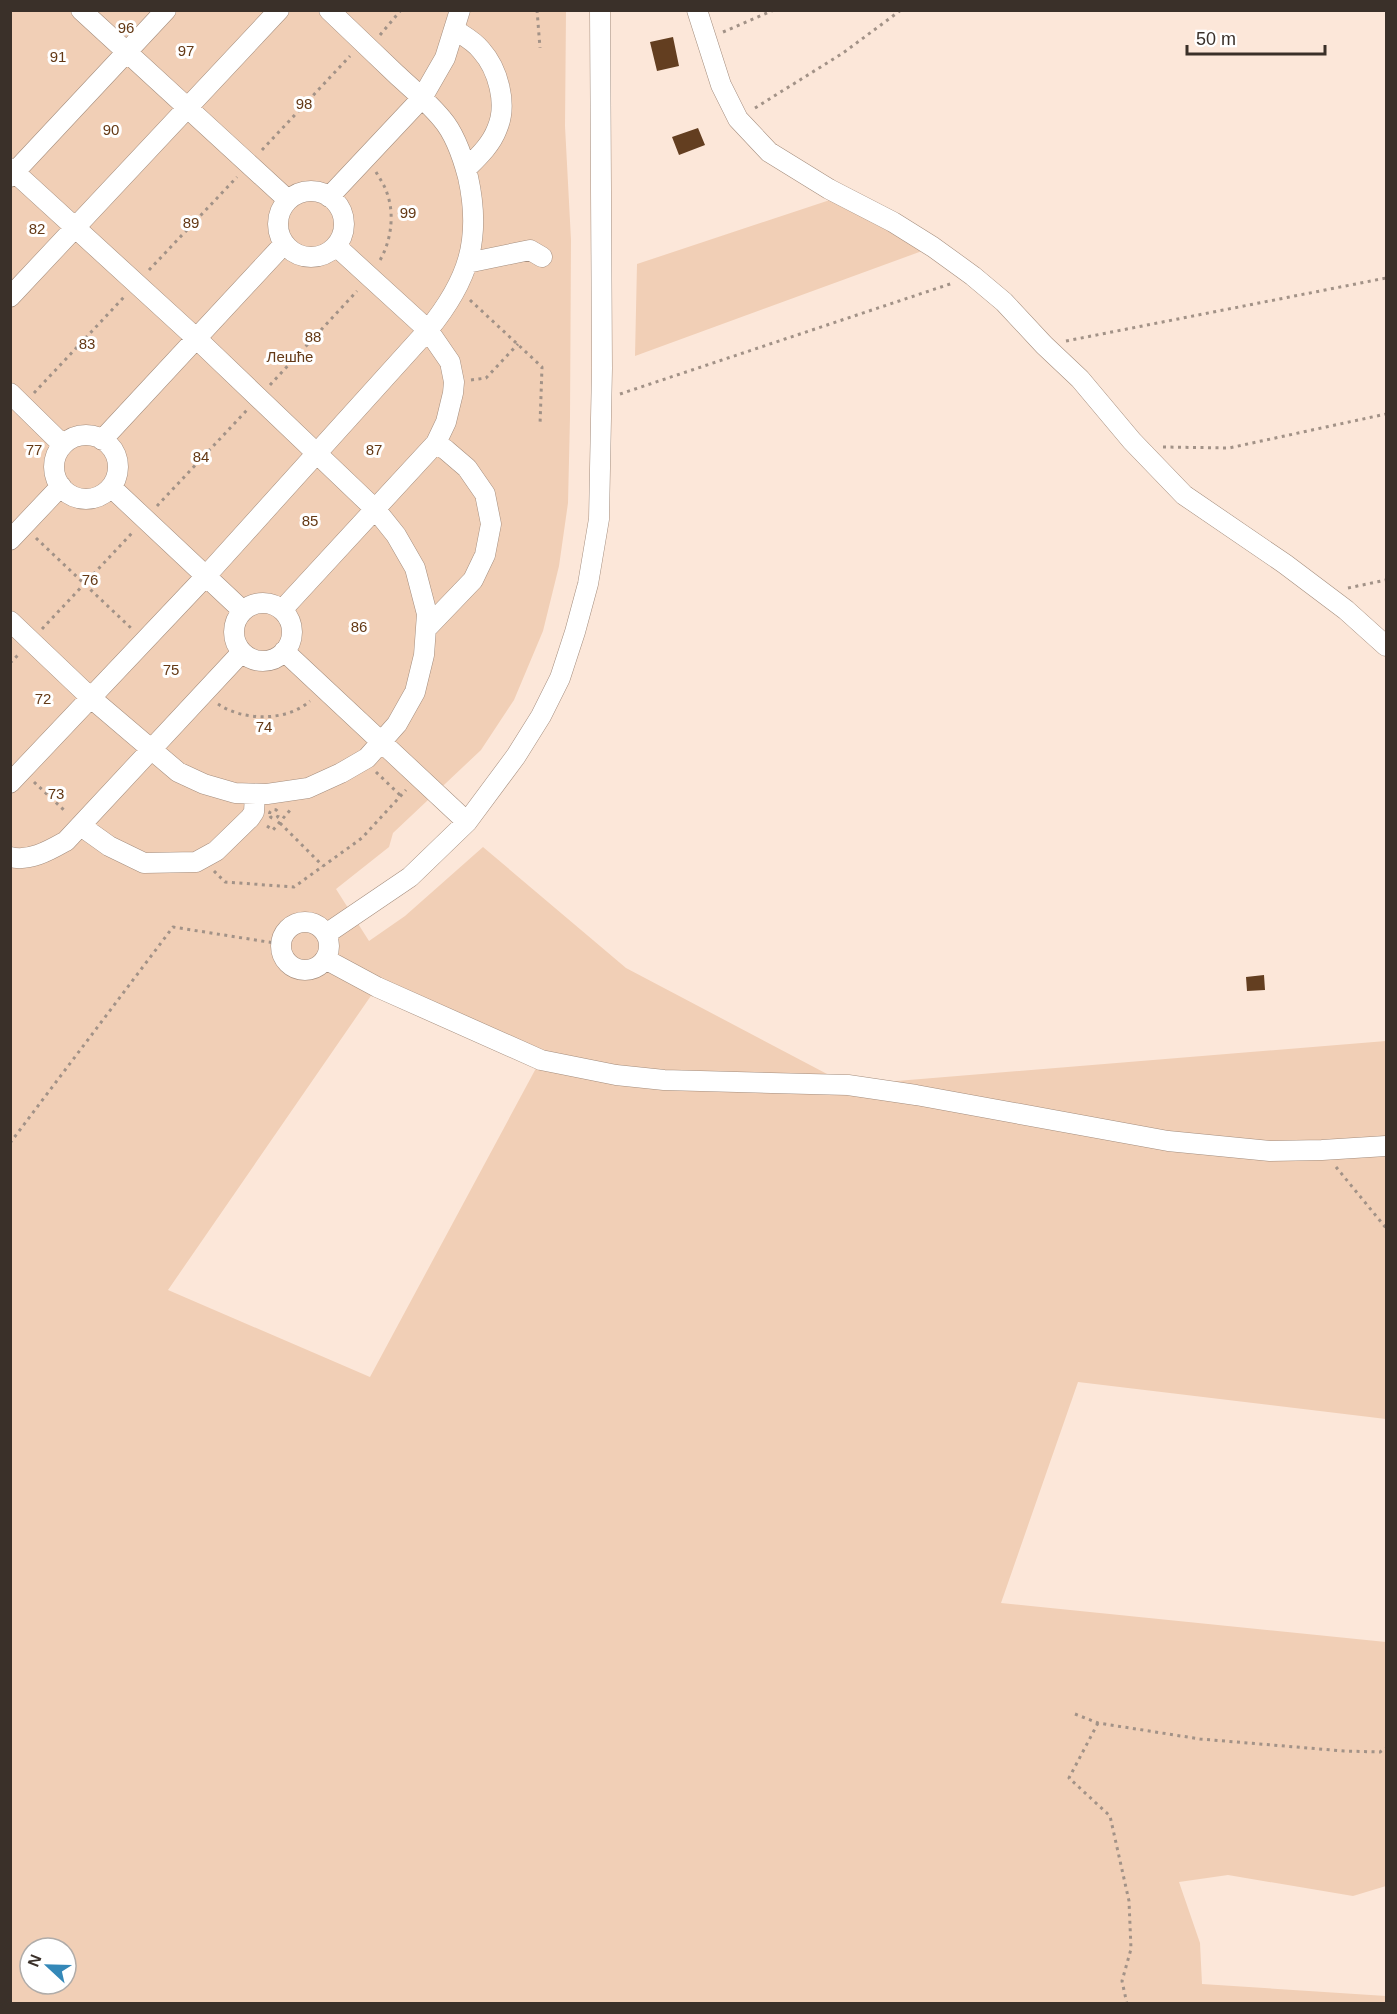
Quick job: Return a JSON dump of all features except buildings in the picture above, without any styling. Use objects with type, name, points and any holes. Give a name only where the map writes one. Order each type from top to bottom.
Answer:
[{"type":"street","points":[[81,10],[288,200]]},
{"type":"street","points":[[10,621],[91,698],[178,772],[204,784],[235,793],[267,794],[308,788],[341,773],[367,758],[382,743],[398,724],[415,692],[424,655],[427,614],[415,568],[396,535],[376,510],[197,339],[12,172],[166,10]]},
{"type":"street","points":[[10,297],[279,10]]},
{"type":"street","points":[[16,776],[205,577],[428,330],[447,307],[460,284],[474,235],[474,213],[462,156],[444,121],[329,10]]},
{"type":"street","points":[[329,196],[422,98],[445,58],[460,10]]},
{"type":"street","points":[[326,934],[410,877],[467,822],[516,756],[541,716],[560,678],[575,632],[588,584],[599,519],[602,400],[600,10]]},
{"type":"street","points":[[697,10],[721,85],[738,118],[769,152],[829,189],[893,222],[974,276],[1004,302],[1080,379],[1137,446],[1184,495],[1322,592],[1386,646]]},
{"type":"street","points":[[455,30],[482,50],[492,66],[499,87],[502,107],[498,127],[490,143],[466,169]]},
{"type":"street","points":[[312,191],[329,196],[337,204],[344,225],[342,236],[336,246],[320,256],[310,257],[300,256],[284,244],[279,236],[278,216],[288,200],[295,195],[312,191]]},
{"type":"street","points":[[102,440],[284,244]]},
{"type":"street","points":[[282,610],[435,443],[446,422],[454,382],[450,362],[428,330],[336,246]]},
{"type":"street","points":[[467,263],[530,250],[542,257]]},
{"type":"street","points":[[17,399],[63,445]]},
{"type":"street","points":[[86,435],[102,440],[111,447],[118,467],[116,478],[104,494],[85,499],[67,493],[61,486],[54,470],[55,461],[63,445],[86,435]]},
{"type":"street","points":[[426,629],[473,580],[485,555],[491,524],[485,494],[467,468],[435,443]]},
{"type":"street","points":[[17,533],[61,486]]},
{"type":"street","points":[[111,487],[243,611]]},
{"type":"street","points":[[265,603],[282,610],[291,630],[291,638],[284,651],[266,661],[249,657],[242,652],[234,637],[234,629],[236,620],[243,611],[256,604],[265,603]]},
{"type":"street","points":[[284,651],[467,822]]},
{"type":"street","points":[[10,857],[41,855],[66,841],[242,652]]},
{"type":"street","points":[[81,826],[109,846],[144,862],[196,862],[216,851],[250,818],[254,812],[255,794]]},
{"type":"street","points":[[304,922],[313,923],[321,927],[326,934],[330,944],[321,965],[308,970],[294,968],[284,958],[281,944],[288,928],[304,922]]},
{"type":"street","points":[[325,960],[378,987],[541,1059],[554,1064],[616,1075],[664,1080],[848,1084],[1168,1141],[1270,1151],[1386,1146]]},
{"type":"path","points":[[17,399],[136,284],[249,164],[401,10]]},
{"type":"path","points":[[537,10],[540,48]]},
{"type":"path","points":[[705,40],[774,10]]},
{"type":"path","points":[[738,118],[843,53],[901,10]]},
{"type":"path","points":[[10,663],[370,277],[382,257],[389,237],[392,217],[387,192],[375,171],[363,161]]},
{"type":"path","points":[[602,400],[974,276]]},
{"type":"path","points":[[1044,345],[1386,278]]},
{"type":"path","points":[[468,299],[542,367],[540,425]]},
{"type":"path","points":[[454,382],[486,378],[518,344]]},
{"type":"path","points":[[1137,446],[1229,448],[1386,414]]},
{"type":"path","points":[[17,533],[84,584],[144,640]]},
{"type":"path","points":[[1322,592],[1386,580]]},
{"type":"path","points":[[204,694],[221,706],[237,713],[263,716],[300,708],[324,689]]},
{"type":"path","points":[[375,770],[401,796]]},
{"type":"path","points":[[16,776],[81,826]]},
{"type":"path","points":[[202,860],[225,882],[294,887],[362,838],[418,777]]},
{"type":"path","points":[[277,817],[324,866]]},
{"type":"path","points":[[10,1143],[173,927],[281,944]]},
{"type":"path","points":[[1322,1150],[1386,1228]]},
{"type":"path","points":[[1075,1714],[1098,1724],[1200,1739],[1281,1747],[1380,1752],[1386,1748]]},
{"type":"path","points":[[1098,1724],[1070,1778],[1110,1816],[1129,1901],[1131,1949],[1122,1981],[1127,2004]]},
{"type":"green space","points":[[11,11],[566,11],[565,126],[571,240],[570,417],[568,503],[559,566],[543,631],[514,700],[481,750],[393,833],[389,847],[336,889],[369,941],[405,916],[483,847],[626,968],[848,1085],[1386,1041],[1386,1419],[1078,1382],[1001,1603],[1386,1642],[1386,1886],[1353,1896],[1228,1875],[1179,1882],[1200,1943],[1202,1984],[1386,1996],[1386,2003],[11,2004]],"holes":[[[377,987],[541,1059],[370,1377],[168,1290]]]},
{"type":"green space","points":[[842,196],[933,247],[635,356],[637,264]]},
{"type":"park label","name":"96","points":[[126,28]]},
{"type":"park label","name":"97","points":[[186,51]]},
{"type":"park label","name":"91","points":[[58,57]]},
{"type":"park label","name":"98","points":[[304,104]]},
{"type":"park label","name":"90","points":[[111,130]]},
{"type":"park label","name":"99","points":[[408,213]]},
{"type":"park label","name":"89","points":[[191,223]]},
{"type":"park label","name":"82","points":[[37,229]]},
{"type":"park label","name":"88","points":[[313,337]]},
{"type":"park label","name":"83","points":[[87,344]]},
{"type":"park label","name":"Лешће","points":[[290,357]]},
{"type":"park label","name":"77","points":[[34,450]]},
{"type":"park label","name":"87","points":[[374,450]]},
{"type":"park label","name":"84","points":[[201,457]]},
{"type":"park label","name":"85","points":[[310,521]]},
{"type":"park label","name":"76","points":[[90,580]]},
{"type":"park label","name":"86","points":[[359,627]]},
{"type":"park label","name":"75","points":[[171,670]]},
{"type":"park label","name":"72","points":[[43,699]]},
{"type":"park label","name":"74","points":[[264,727]]},
{"type":"park label","name":"73","points":[[56,794]]}]
